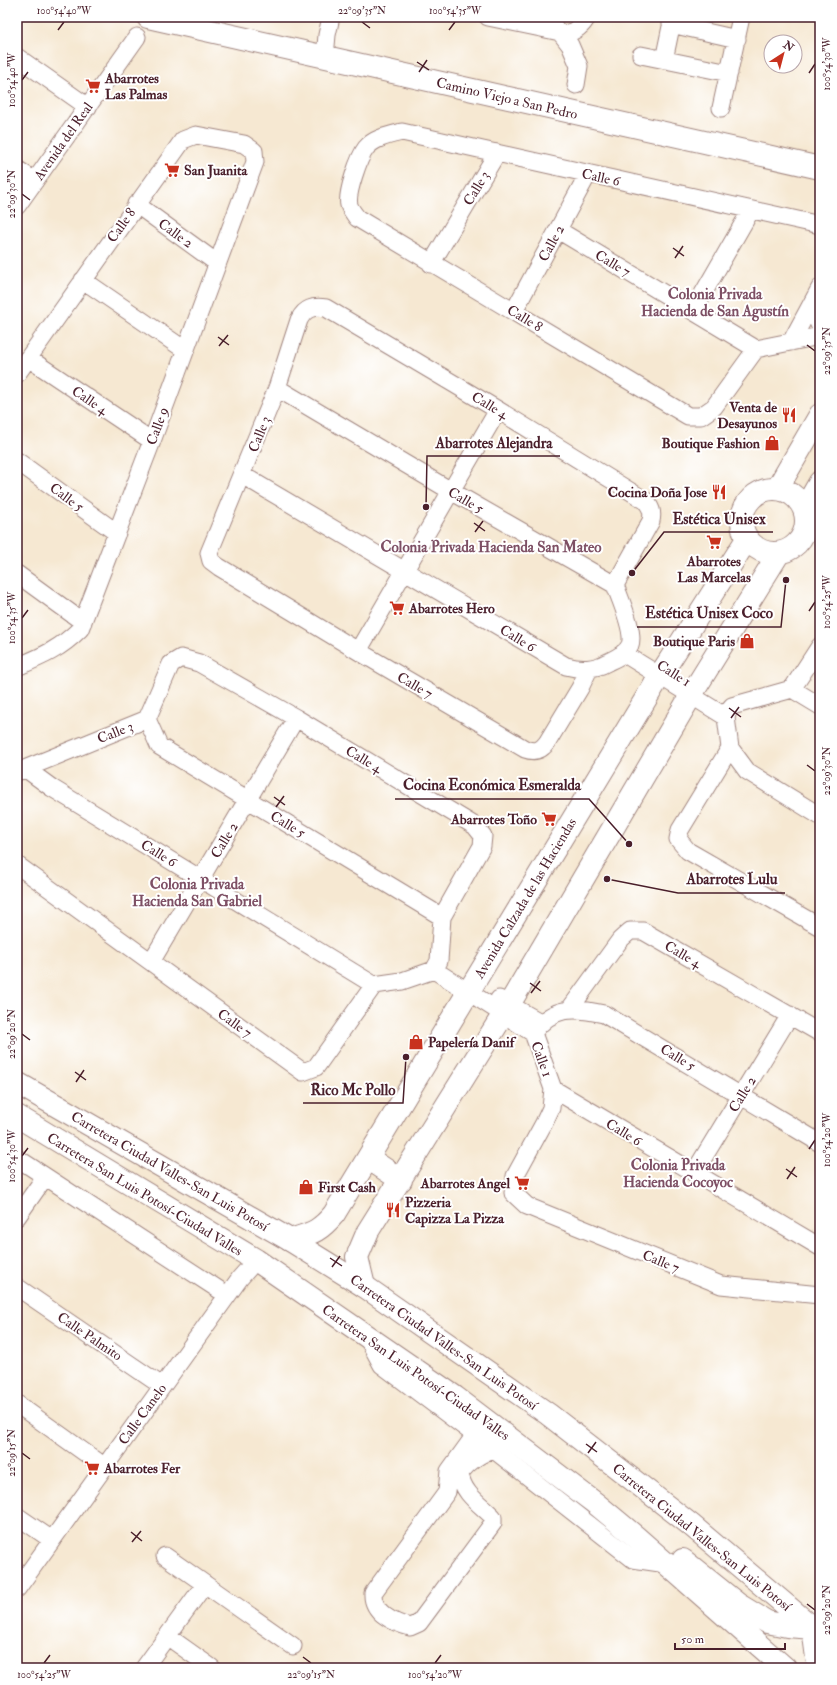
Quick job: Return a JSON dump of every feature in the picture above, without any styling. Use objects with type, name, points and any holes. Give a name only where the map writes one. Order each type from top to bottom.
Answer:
[{"type":"street","name":"Camino Viejo a San Pedro","points":[[148,17],[820,168]]},
{"type":"street","points":[[326,57],[327,35],[331,17]]},
{"type":"street","points":[[488,17],[560,32],[574,32],[581,26],[587,17]]},
{"type":"street","points":[[552,17],[553,26],[560,32],[570,45],[579,66],[576,85]]},
{"type":"street","points":[[722,108],[741,17]]},
{"type":"street","points":[[664,60],[672,21],[737,39]]},
{"type":"street","name":"Avenida del Real","points":[[17,206],[137,37]]},
{"type":"street","points":[[641,55],[729,73]]},
{"type":"street","points":[[17,57],[88,107]]},
{"type":"street","name":"Calle 6","points":[[382,137],[402,132],[820,225]]},
{"type":"street","name":"Calle 8","points":[[17,374],[182,140],[196,135],[244,144],[254,151]]},
{"type":"street","name":"Calle 8","points":[[382,137],[366,148],[358,162],[352,180],[349,205],[357,218],[431,264],[514,311],[688,416],[701,416],[714,407],[756,348]]},
{"type":"street","name":"Calle 9","points":[[17,667],[52,652],[67,642],[80,629],[152,441],[255,162],[254,151]]},
{"type":"street","name":"Calle 3","points":[[431,264],[497,154]]},
{"type":"street","points":[[17,169],[35,181]]},
{"type":"street","name":"Calle 2","points":[[514,311],[588,174]]},
{"type":"street","name":"Calle 2","points":[[136,204],[217,263]]},
{"type":"street","points":[[693,311],[751,210]]},
{"type":"street","name":"Calle 7","points":[[558,230],[756,348]]},
{"type":"street","points":[[83,280],[185,350]]},
{"type":"street","points":[[791,342],[820,288]]},
{"type":"street","points":[[811,307],[820,326]]},
{"type":"street","name":"Calle 3","points":[[211,561],[209,553],[277,388],[299,320],[303,312],[309,308]]},
{"type":"street","name":"Calle 4","points":[[309,308],[326,308],[498,410],[640,497],[650,507],[652,514],[651,521],[615,585]]},
{"type":"street","points":[[756,348],[820,336]]},
{"type":"street","name":"Calle 4","points":[[28,358],[152,441]]},
{"type":"street","name":"Calle 5","points":[[277,388],[451,491],[615,585]]},
{"type":"street","points":[[358,651],[498,410]]},
{"type":"street","points":[[777,489],[820,415]]},
{"type":"street","name":"Calle 5","points":[[17,461],[117,533]]},
{"type":"street","name":"Calle 6","points":[[242,475],[566,666],[578,670],[589,669],[604,664],[627,649]]},
{"type":"street","points":[[804,510],[820,482]]},
{"type":"street","points":[[777,489],[783,490],[794,496],[804,510],[806,526],[799,541],[786,551],[779,553],[761,551],[747,539],[742,524],[744,508],[751,498],[761,492],[777,489]]},
{"type":"street","name":"Avenida Calzada de las Haciendas","points":[[290,1240],[310,1234],[323,1226],[334,1214],[662,672],[747,539]]},
{"type":"street","points":[[364,1286],[358,1268],[357,1257],[368,1231],[402,1180],[506,1010],[693,691],[779,553]]},
{"type":"street","name":"Calle 7","points":[[211,561],[218,567],[358,651],[525,749],[538,751],[544,748],[580,688],[589,669]]},
{"type":"street","points":[[17,574],[83,622]]},
{"type":"street","points":[[615,585],[631,634],[627,649]]},
{"type":"street","points":[[820,646],[792,689],[729,711],[730,748],[680,830],[678,839],[688,851],[820,927]]},
{"type":"street","name":"Calle 1","points":[[627,649],[693,691],[729,711]]},
{"type":"street","name":"Calle 3","points":[[22,771],[147,719],[171,664],[181,658]]},
{"type":"street","name":"Calle 4","points":[[181,658],[199,663],[296,718],[475,826],[483,836],[482,846],[442,917]]},
{"type":"street","points":[[792,689],[820,706]]},
{"type":"street","name":"Calle 2","points":[[152,962],[296,718]]},
{"type":"street","name":"Calle 5","points":[[147,719],[159,746],[247,801],[442,917]]},
{"type":"street","points":[[730,748],[747,771],[820,816]]},
{"type":"street","name":"Calle 6","points":[[22,771],[201,878],[374,985]]},
{"type":"street","name":"Calle 7","points":[[17,865],[304,1072],[316,1067],[374,985]]},
{"type":"street","points":[[374,985],[402,981],[436,965],[442,917]]},
{"type":"street","name":"Calle 4","points":[[569,1010],[620,940],[630,930],[644,931],[820,1033]]},
{"type":"street","name":"Calle 1","points":[[436,965],[537,1028],[553,1089],[551,1108],[515,1176],[513,1193]]},
{"type":"street","name":"Calle 5","points":[[537,1028],[549,1015],[569,1010],[584,1009],[604,1014],[820,1143]]},
{"type":"street","name":"Calle 2","points":[[694,1173],[790,1015]]},
{"type":"street","name":"Carretera Ciudad Valles-San Luis Potosí","points":[[17,1083],[290,1240],[364,1286],[396,1310],[548,1414],[818,1626]]},
{"type":"street","name":"Calle 6","points":[[553,1089],[820,1247]]},
{"type":"street","name":"Carretera San Luis Potosí-Ciudad Valles","points":[[17,1116],[256,1260],[455,1397],[595,1503],[667,1564],[784,1668]]},
{"type":"street","points":[[17,1158],[228,1296]]},
{"type":"street","points":[[368,1158],[402,1180]]},
{"type":"street","points":[[17,1217],[46,1177]]},
{"type":"street","name":"Calle 7","points":[[513,1193],[527,1206],[721,1285],[820,1295]]},
{"type":"street","name":"Calle Canelo","points":[[17,1589],[240,1278],[256,1260]]},
{"type":"street","name":"Calle Palmito","points":[[17,1286],[162,1386]]},
{"type":"street","points":[[366,1335],[382,1364],[475,1434],[633,1559],[667,1564]]},
{"type":"street","points":[[17,1404],[105,1467]]},
{"type":"street","points":[[475,1434],[448,1471],[447,1492],[373,1593],[373,1601],[380,1611],[396,1624],[410,1628],[419,1623],[493,1523],[493,1517],[466,1492],[461,1482],[460,1473],[466,1465],[493,1449]]},
{"type":"street","points":[[595,1503],[607,1504],[620,1510],[739,1605],[767,1622],[787,1626],[818,1626],[817,1658],[820,1667]]},
{"type":"street","points":[[17,1516],[52,1540]]},
{"type":"street","points":[[165,1556],[293,1646]]},
{"type":"street","points":[[144,1668],[205,1584]]},
{"type":"street","points":[[167,1636],[212,1668]]},
{"type":"place","name":"Abarrotes Las Palmas","points":[[93,86]]},
{"type":"place","name":"San Juanita","points":[[172,170]]},
{"type":"place","name":"Venta de Desayunos","points":[[789,415]]},
{"type":"place","name":"Boutique Fashion","points":[[772,443]]},
{"type":"place","name":"Cocina Doña Jose","points":[[719,492]]},
{"type":"place","name":"Abarrotes Alejandra","points":[[426,507]]},
{"type":"place","name":"Abarrotes Las Marcelas","points":[[714,542]]},
{"type":"place","name":"Estética Unisex","points":[[632,573]]},
{"type":"place","name":"Estética Unisex Coco","points":[[786,580]]},
{"type":"place","name":"Abarrotes Hero","points":[[397,608]]},
{"type":"place","name":"Boutique Paris","points":[[747,641]]},
{"type":"place","name":"Abarrotes Toño","points":[[549,819]]},
{"type":"place","name":"Cocina Económica Esmeralda","points":[[629,844]]},
{"type":"place","name":"Abarrotes Lulu","points":[[607,879]]},
{"type":"place","name":"Papelería Danif","points":[[416,1042]]},
{"type":"place","name":"Rico Mc Pollo","points":[[406,1057]]},
{"type":"place","name":"Abarrotes Angel","points":[[522,1183]]},
{"type":"place","name":"First Cash","points":[[306,1187]]},
{"type":"place","name":"Pizzeria Capizza La Pizza","points":[[393,1210]]},
{"type":"place","name":"Abarrotes Fer","points":[[92,1468]]},
{"type":"district","name":"Colonia Privada Hacienda de San Agustín","points":[[715,302]]},
{"type":"district","name":"Colonia Privada Hacienda San Mateo","points":[[491,547]]},
{"type":"district","name":"Colonia Privada Hacienda San Gabriel","points":[[197,892]]},
{"type":"district","name":"Colonia Privada Hacienda Cocoyoc","points":[[678,1174]]}]
